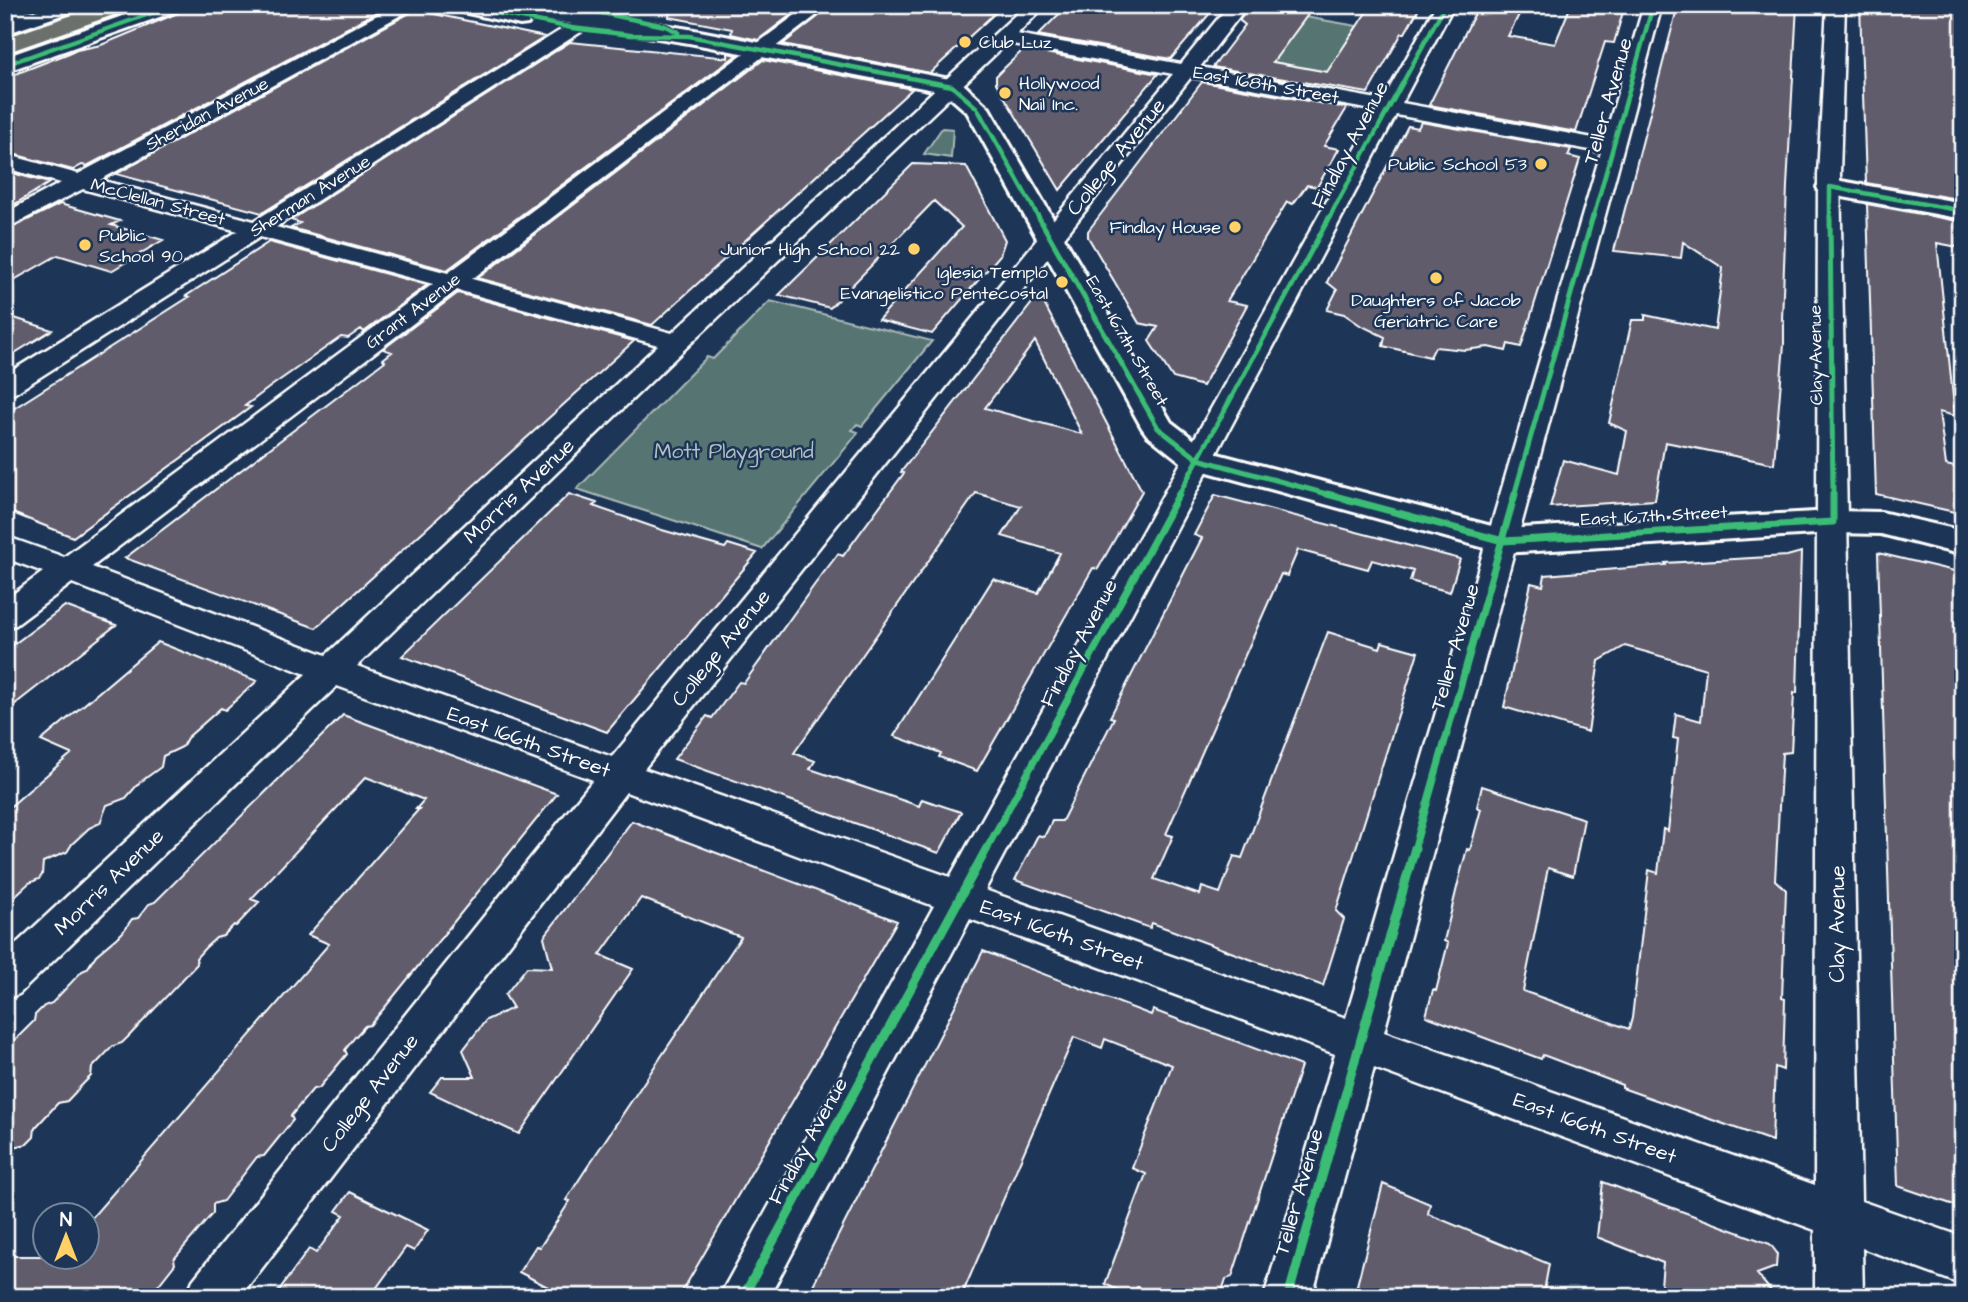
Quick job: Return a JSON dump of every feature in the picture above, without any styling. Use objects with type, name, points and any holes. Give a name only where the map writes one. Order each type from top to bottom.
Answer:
[{"type":"main road","points":[[5,46],[123,5]]},
{"type":"street","points":[[5,28],[72,5]]},
{"type":"street","points":[[5,65],[175,5]]},
{"type":"street","name":"Sheridan Avenue","points":[[5,222],[410,5]]},
{"type":"street","points":[[457,5],[665,26],[689,36]]},
{"type":"street","points":[[497,5],[553,9]]},
{"type":"street","points":[[519,5],[595,17],[652,37],[689,36],[952,86]]},
{"type":"street","name":"Grant Avenue","points":[[5,617],[821,5]]},
{"type":"street","name":"Morris Avenue","points":[[5,981],[676,342],[1037,5]]},
{"type":"street","name":"College Avenue","points":[[210,1297],[619,775],[1239,5]]},
{"type":"street","name":"Findlay Avenue","points":[[743,1297],[1445,5]]},
{"type":"street","name":"Teller Avenue","points":[[1288,1297],[1653,5]]},
{"type":"street","name":"Clay Avenue","points":[[1836,5],[1830,187],[1839,1297]]},
{"type":"street","points":[[5,10],[36,17]]},
{"type":"street","name":"Sherman Avenue","points":[[5,387],[595,17]]},
{"type":"street","name":"East 168th Street","points":[[1003,37],[1612,148]]},
{"type":"street","name":"East 167th Street","points":[[952,86],[976,108],[1158,428],[1198,459],[1503,541],[1833,522],[1881,523],[1963,543]]},
{"type":"street","name":"McClellan Street","points":[[5,161],[676,342]]},
{"type":"street","points":[[1830,187],[1963,211]]},
{"type":"street","name":"East 166th Street","points":[[5,546],[330,670],[1963,1261]]},
{"type":"green space","points":[[1305,17],[1357,26],[1328,72],[1273,62]]},
{"type":"green space","points":[[942,128],[953,129],[951,158],[924,154]]},
{"type":"green space","name":"Mott Playground","points":[[770,301],[932,341],[862,426],[857,424],[852,430],[858,432],[854,438],[762,549],[577,489],[707,357],[713,359]]},
{"type":"building","points":[[188,5],[390,5],[87,166],[82,165],[73,170],[5,152],[5,78],[77,50],[101,45],[183,11]]},
{"type":"building","points":[[670,5],[804,5],[758,40],[731,34],[732,29],[669,17]]},
{"type":"building","points":[[833,5],[952,5],[995,13],[930,73],[783,44]]},
{"type":"building","points":[[1068,5],[1217,5],[1171,59],[1038,35]]},
{"type":"building","points":[[1250,5],[1315,5],[1273,62],[1327,72],[1371,5],[1421,5],[1368,93],[1213,67],[1245,25],[1239,20]]},
{"type":"building","points":[[1479,5],[1524,5],[1508,36],[1555,44],[1571,5],[1625,5],[1614,43],[1605,42],[1576,132],[1429,105]]},
{"type":"building","points":[[1678,5],[1797,5],[1787,186],[1782,320],[1784,344],[1774,464],[1665,442],[1655,500],[1550,507],[1563,460],[1619,475],[1627,431],[1609,423],[1632,320],[1645,320],[1645,315],[1715,330],[1723,268],[1683,242],[1681,258],[1614,251]]},
{"type":"building","points":[[1860,5],[1963,5],[1963,200],[1866,183]]},
{"type":"building","points":[[415,10],[545,37],[262,213],[116,174]]},
{"type":"building","points":[[570,42],[728,58],[728,53],[737,55],[447,270],[291,228],[300,223],[291,220]]},
{"type":"building","points":[[1024,49],[1158,74],[1060,190],[996,83],[996,76]]},
{"type":"building","points":[[763,60],[912,89],[652,325],[478,278]]},
{"type":"building","points":[[1202,82],[1347,108],[1324,146],[1339,149],[1317,187],[1307,185],[1293,204],[1287,202],[1227,301],[1247,305],[1203,386],[1173,378],[1149,341],[1158,327],[1139,323],[1088,237],[1088,231]]},
{"type":"building","name":"Daughters of Jacob Geriatric Care","points":[[1421,122],[1571,149],[1568,156],[1580,159],[1521,347],[1508,344],[1506,351],[1488,347],[1465,350],[1435,347],[1430,357],[1383,346],[1385,337],[1344,314],[1327,310],[1337,290],[1327,282],[1408,126],[1418,128]]},
{"type":"building","name":"Junior High School 22","points":[[913,164],[966,166],[1005,240],[1000,255],[932,334],[878,320],[962,227],[934,201],[830,308],[779,295]]},
{"type":"building","points":[[5,171],[49,183],[5,210]]},
{"type":"building","name":"Public School 90","points":[[60,204],[120,221],[111,225],[163,240],[111,271],[58,255],[5,285],[5,231]]},
{"type":"building","points":[[1867,204],[1963,222],[1963,248],[1937,243],[1955,416],[1939,412],[1946,465],[1963,469],[1963,514],[1876,494]]},
{"type":"building","points":[[269,242],[427,285],[364,332],[361,329],[348,338],[341,337],[270,387],[245,406],[251,407],[73,537],[5,510],[5,414],[189,297],[186,296]]},
{"type":"building","points":[[458,293],[634,341],[316,628],[125,558],[385,361],[383,359],[392,352],[383,349]]},
{"type":"building","points":[[1039,294],[1142,491],[1098,569],[1093,568],[977,771],[939,757],[941,753],[894,736],[993,579],[1038,593],[1060,553],[1002,536],[1021,506],[976,493],[794,753],[815,761],[810,769],[919,806],[922,799],[961,812],[939,853],[674,759],[707,716],[712,718],[739,682],[744,683],[838,554],[843,556],[904,473],[901,472]],"holes":[[[1035,341],[1082,434],[985,408]]]},
{"type":"building","points":[[5,315],[52,330],[5,359]]},
{"type":"building","points":[[569,494],[597,503],[593,506],[662,530],[725,548],[728,544],[757,553],[607,732],[402,656]]},
{"type":"building","points":[[1215,495],[1460,559],[1450,592],[1410,581],[1413,571],[1372,560],[1368,569],[1298,550],[1287,576],[1281,574],[1166,834],[1173,836],[1154,879],[1200,895],[1202,887],[1220,893],[1234,856],[1242,858],[1328,632],[1380,648],[1382,642],[1418,652],[1336,911],[1344,919],[1323,986],[1152,923],[1150,928],[1015,880],[1038,835],[1044,837],[1052,821],[1062,821],[1114,718],[1110,717],[1202,538],[1194,535]]},
{"type":"building","points":[[1801,552],[1797,693],[1794,693],[1791,752],[1782,753],[1775,880],[1786,890],[1782,998],[1785,999],[1783,1070],[1775,1067],[1772,1141],[1622,1088],[1622,1085],[1543,1055],[1541,1059],[1426,1016],[1433,990],[1436,991],[1448,943],[1444,941],[1460,875],[1481,809],[1477,807],[1482,786],[1584,819],[1573,876],[1548,868],[1523,991],[1629,1029],[1632,1018],[1649,870],[1658,873],[1663,829],[1668,831],[1678,739],[1673,738],[1676,714],[1701,721],[1706,669],[1625,646],[1599,661],[1588,732],[1504,707],[1531,583],[1543,586],[1545,575],[1666,565],[1665,563],[1787,556]]},
{"type":"building","points":[[1878,553],[1963,573],[1963,1208],[1898,1186]]},
{"type":"building","points":[[65,606],[116,625],[5,712],[5,651]]},
{"type":"building","points":[[158,642],[257,681],[225,710],[221,708],[187,738],[182,747],[163,756],[161,767],[139,783],[126,798],[107,805],[100,823],[89,828],[67,852],[43,862],[39,879],[29,883],[5,905],[5,811],[71,754],[41,741]]},
{"type":"building","points":[[343,715],[557,794],[386,1006],[370,1025],[365,1026],[355,1037],[345,1050],[347,1054],[319,1088],[313,1089],[303,1101],[291,1116],[293,1120],[264,1156],[257,1157],[223,1201],[213,1204],[213,1213],[174,1259],[175,1264],[149,1297],[5,1297],[5,1256],[32,1256],[32,1270],[102,1270],[102,1206],[329,944],[308,935],[424,800],[366,777],[251,899],[259,902],[236,926],[205,948],[196,958],[197,964],[130,1035],[122,1043],[113,1046],[92,1068],[91,1076],[67,1101],[58,1103],[35,1128],[34,1137],[27,1144],[5,1149],[5,1050],[34,1021],[35,1015],[44,1006],[52,1003],[87,969],[96,955],[122,933],[132,919],[138,918],[149,904],[155,902]]},
{"type":"building","points":[[632,821],[897,921],[679,1297],[567,1297],[519,1272],[536,1246],[540,1247],[570,1201],[566,1200],[584,1172],[741,937],[641,898],[600,955],[633,969],[519,1134],[430,1092],[442,1077],[475,1077],[463,1050],[486,1020],[513,1008],[505,995],[527,967],[552,968],[544,937]]},
{"type":"building","points":[[983,951],[1151,1015],[1153,1010],[1301,1066],[1232,1277],[1226,1279],[1220,1297],[1157,1297],[1137,1287],[1132,1297],[1105,1284],[1146,1174],[1132,1168],[1172,1065],[1105,1039],[1102,1048],[1074,1037],[961,1297],[807,1297]]},
{"type":"building","points":[[1603,1182],[1770,1244],[1777,1253],[1776,1267],[1757,1274],[1776,1297],[1660,1297],[1663,1263],[1597,1237]]},
{"type":"building","points":[[1383,1184],[1430,1204],[1428,1214],[1549,1264],[1543,1297],[1354,1297]]},
{"type":"building","points":[[350,1192],[428,1230],[414,1251],[406,1247],[370,1297],[274,1297],[309,1249],[316,1253],[344,1215],[336,1211]]},
{"type":"cycle path","points":[[5,65],[175,5]]},
{"type":"cycle path","points":[[457,5],[601,32],[689,36],[952,86],[977,108],[1158,428],[1198,459],[1503,541],[1833,522],[1830,187],[1963,211]]},
{"type":"cycle path","points":[[563,5],[665,26],[678,32]]},
{"type":"cycle path","points":[[743,1297],[1445,5]]},
{"type":"cycle path","points":[[1288,1297],[1653,5]]},
{"type":"place","name":"Club Luz","points":[[965,42]]},
{"type":"place","name":"Hollywood Nail Inc.","points":[[1005,93]]},
{"type":"place","name":"Public School 53","points":[[1541,164]]},
{"type":"place","name":"Findlay House","points":[[1235,227]]},
{"type":"place","name":"Public School 90","points":[[85,245]]},
{"type":"place","name":"Junior High School 22","points":[[914,249]]},
{"type":"place","name":"Daughters of Jacob Geriatric Care","points":[[1436,278]]},
{"type":"place","name":"Iglesia Templo Evangelistico Pentecostal","points":[[1062,282]]}]
